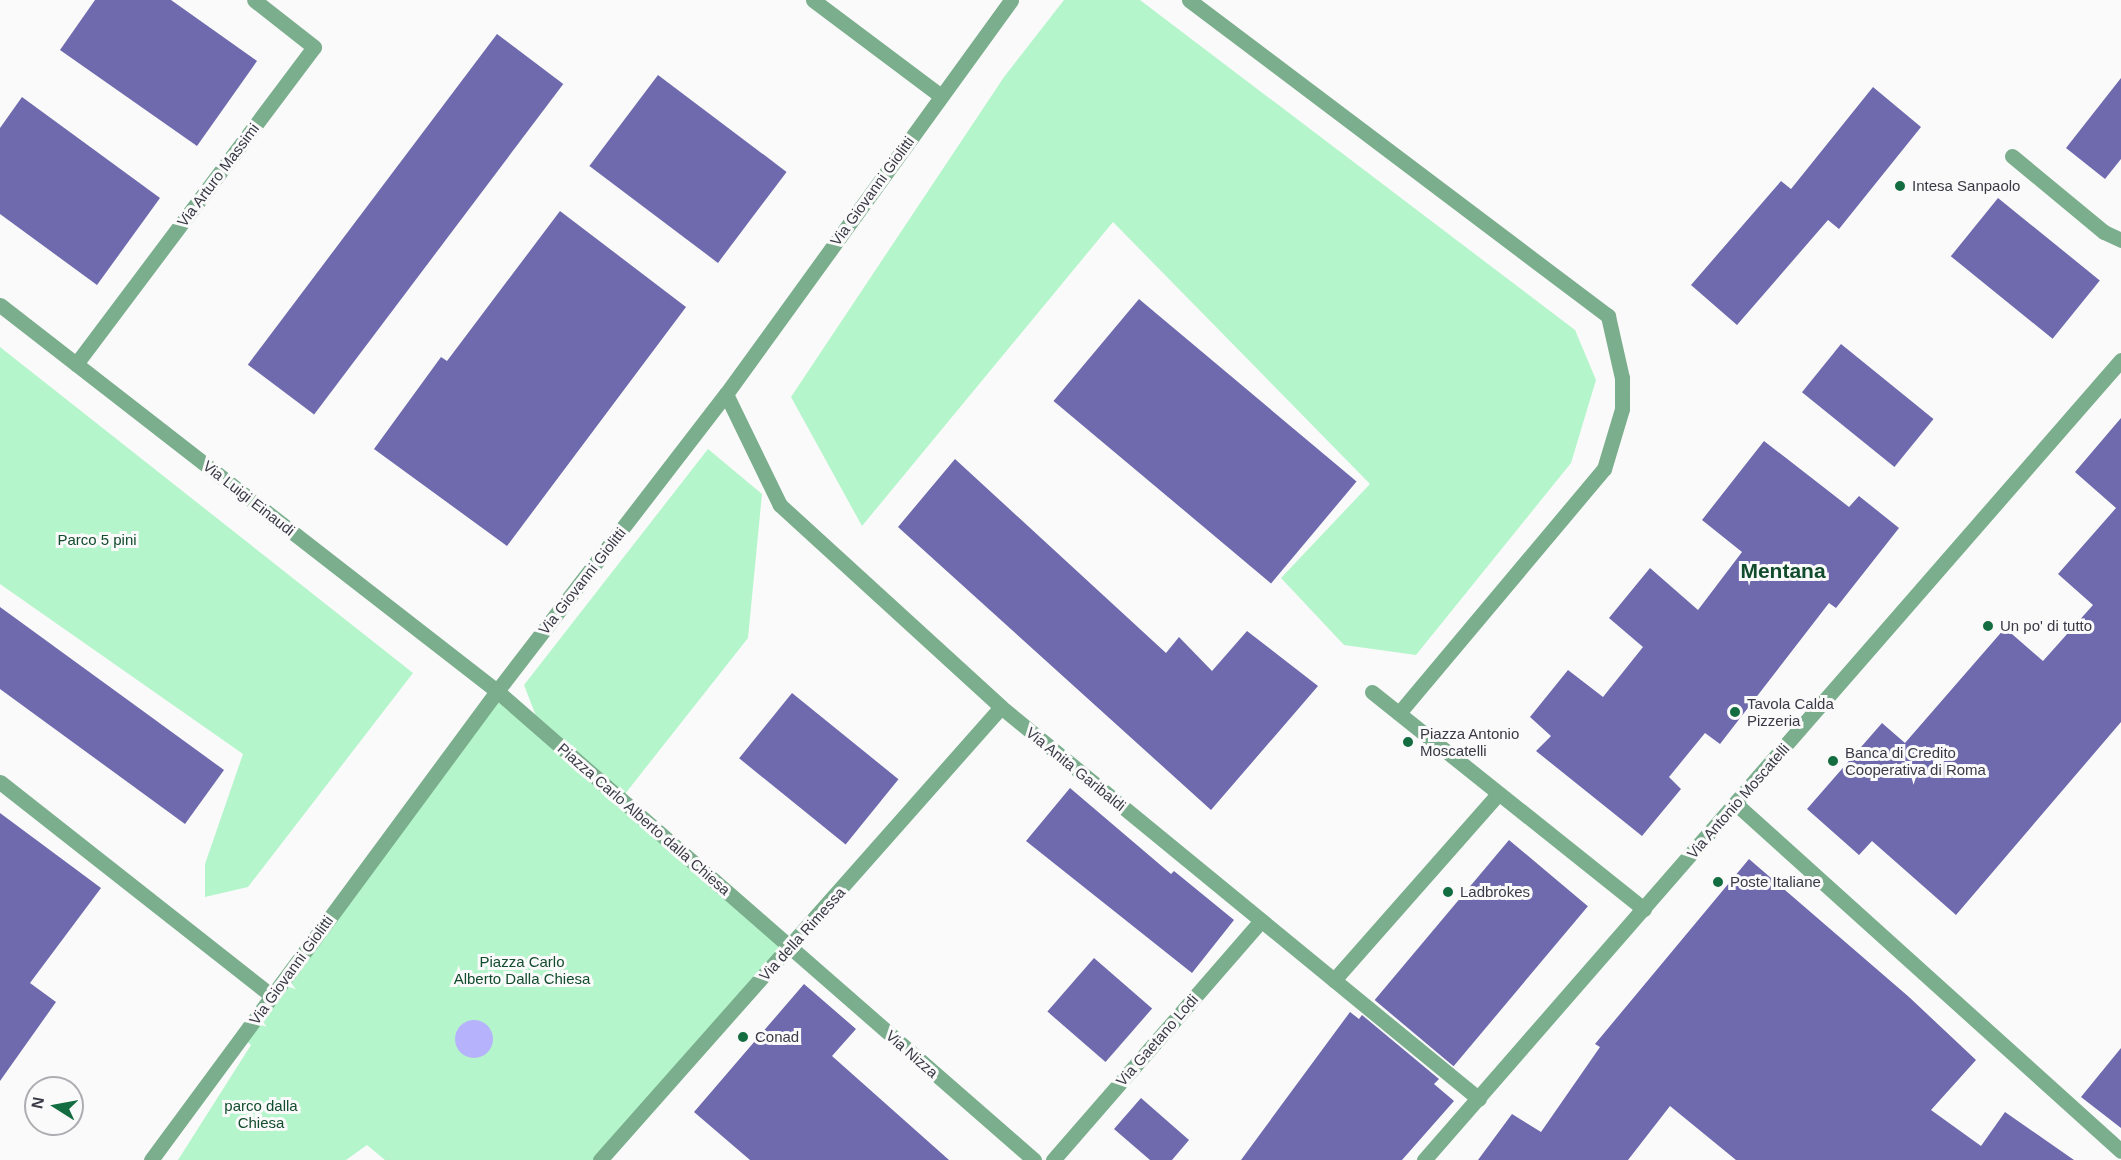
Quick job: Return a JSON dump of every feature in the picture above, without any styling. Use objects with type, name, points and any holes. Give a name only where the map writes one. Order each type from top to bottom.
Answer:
[{"type":"street","name":"Via Arturo Massimi","points":[[76,364],[314,47],[254,0]]},
{"type":"street","points":[[813,0],[940,96]]},
{"type":"street","name":"Via Giovanni Giolitti","points":[[151,1160],[497,692],[726,394],[1011,0]]},
{"type":"street","points":[[1189,0],[1608,316],[1622,378],[1622,409],[1604,469],[1399,713]]},
{"type":"street","points":[[2012,156],[2104,232],[2121,240]]},
{"type":"street","name":"Via Luigi Einaudi","points":[[0,305],[497,692]]},
{"type":"street","name":"Via Antonio Moscatelli","points":[[1424,1160],[1479,1100],[2121,360]]},
{"type":"street","name":"Via Anita Garibaldi","points":[[726,394],[780,504],[1001,707],[1479,1100]]},
{"type":"street","name":"Piazza Carlo Alberto dalla Chiesa","points":[[497,692],[791,947]]},
{"type":"street","points":[[1372,692],[1644,909]]},
{"type":"street","name":"Via della Rimessa","points":[[600,1160],[791,947],[1001,707]]},
{"type":"street","points":[[0,782],[272,996]]},
{"type":"street","points":[[1334,980],[1498,794]]},
{"type":"street","points":[[1736,804],[2121,1151]]},
{"type":"street","name":"Via Gaetano Lodi","points":[[1053,1160],[1261,921]]},
{"type":"street","name":"Via Nizza","points":[[791,947],[1034,1160]]},
{"type":"green space","points":[[1064,0],[1140,0],[1575,330],[1596,380],[1571,463],[1416,655],[1344,645],[1281,578],[1370,484],[1113,222],[862,526],[791,397],[1004,77]]},
{"type":"green space","name":"Parco 5 pini","points":[[0,347],[413,673],[248,887],[205,897],[205,864],[243,754],[0,584]]},
{"type":"green space","name":"Piazza Carlo Alberto Dalla Chiesa","points":[[708,449],[762,494],[748,638],[621,799],[791,947],[600,1160],[385,1160],[367,1145],[346,1160],[178,1160],[251,1045],[242,1037],[497,691],[541,729],[524,685]]},
{"type":"shaded area","points":[[474,1020],[488,1025],[493,1039],[488,1053],[474,1058],[460,1053],[455,1039],[460,1025]]},
{"type":"building","points":[[95,0],[171,0],[257,61],[197,146],[60,50]]},
{"type":"building","points":[[497,34],[563,84],[314,415],[248,365]]},
{"type":"building","points":[[658,75],[787,172],[718,263],[589,166]]},
{"type":"building","points":[[2121,78],[2121,159],[2105,179],[2066,148]]},
{"type":"building","points":[[1873,87],[1921,127],[1839,229],[1828,220],[1737,325],[1691,285],[1781,181],[1791,189]]},
{"type":"building","points":[[22,97],[160,198],[97,285],[0,214],[0,128]]},
{"type":"building","points":[[1998,198],[2100,280],[2053,339],[1951,256]]},
{"type":"building","points":[[560,211],[686,307],[507,546],[374,449],[441,357],[447,361]]},
{"type":"building","points":[[1139,299],[1357,482],[1271,583],[1054,401]]},
{"type":"building","points":[[1841,344],[1933,419],[1894,467],[1802,392]]},
{"type":"building","points":[[2121,418],[2121,722],[1956,915],[1872,841],[1859,855],[1807,809],[1882,723],[1905,743],[2005,628],[2043,661],[2093,605],[2058,574],[2116,508],[2075,472]]},
{"type":"building","points":[[1764,441],[1849,507],[1859,496],[1899,528],[1836,608],[1829,603],[1720,744],[1705,733],[1669,777],[1681,789],[1642,836],[1536,751],[1551,736],[1530,717],[1568,670],[1603,697],[1643,647],[1609,618],[1650,568],[1698,610],[1742,552],[1702,520]]},
{"type":"building","points":[[955,459],[1166,653],[1179,637],[1212,671],[1247,631],[1318,686],[1211,810],[898,527]]},
{"type":"building","points":[[0,607],[224,770],[185,824],[0,689]]},
{"type":"building","points":[[792,693],[898,779],[846,844],[739,758]]},
{"type":"building","points":[[1070,788],[1171,874],[1174,871],[1234,920],[1192,973],[1026,841]]},
{"type":"building","points":[[0,813],[101,888],[30,983],[56,1002],[0,1081]]},
{"type":"building","points":[[1509,840],[1588,906],[1454,1066],[1375,1000]]},
{"type":"building","points":[[1749,859],[1909,997],[1976,1060],[1931,1110],[1981,1146],[2005,1112],[2074,1160],[1736,1160],[1670,1106],[1628,1160],[1478,1160],[1512,1114],[1541,1132],[1600,1047],[1595,1044]]},
{"type":"building","points":[[1094,958],[1152,1009],[1106,1062],[1047,1012]]},
{"type":"building","points":[[804,984],[856,1029],[832,1056],[949,1160],[750,1160],[694,1112]]},
{"type":"building","points":[[1350,1012],[1359,1019],[1362,1015],[1439,1079],[1434,1084],[1454,1101],[1402,1160],[1241,1160]]},
{"type":"building","points":[[2121,1048],[2121,1128],[2081,1097]]},
{"type":"building","points":[[1141,1098],[1189,1140],[1172,1160],[1150,1160],[1114,1129]]},
{"type":"place","name":"Intesa Sanpaolo","points":[[1900,186]]},
{"type":"place","name":"Un po' di tutto","points":[[1988,626]]},
{"type":"place","name":"Tavola Calda Pizzeria","points":[[1735,712]]},
{"type":"place","name":"Piazza Antonio Moscatelli","points":[[1408,742]]},
{"type":"place","name":"Banca di Credito Cooperativa di Roma","points":[[1833,761]]},
{"type":"place","name":"Poste Italiane","points":[[1718,882]]},
{"type":"place","name":"Ladbrokes","points":[[1448,892]]},
{"type":"place","name":"Conad","points":[[743,1037]]},
{"type":"district","name":"Mentana","points":[[1783,571]]},
{"type":"park label","name":"parco dalla Chiesa","points":[[261,1114]]}]
